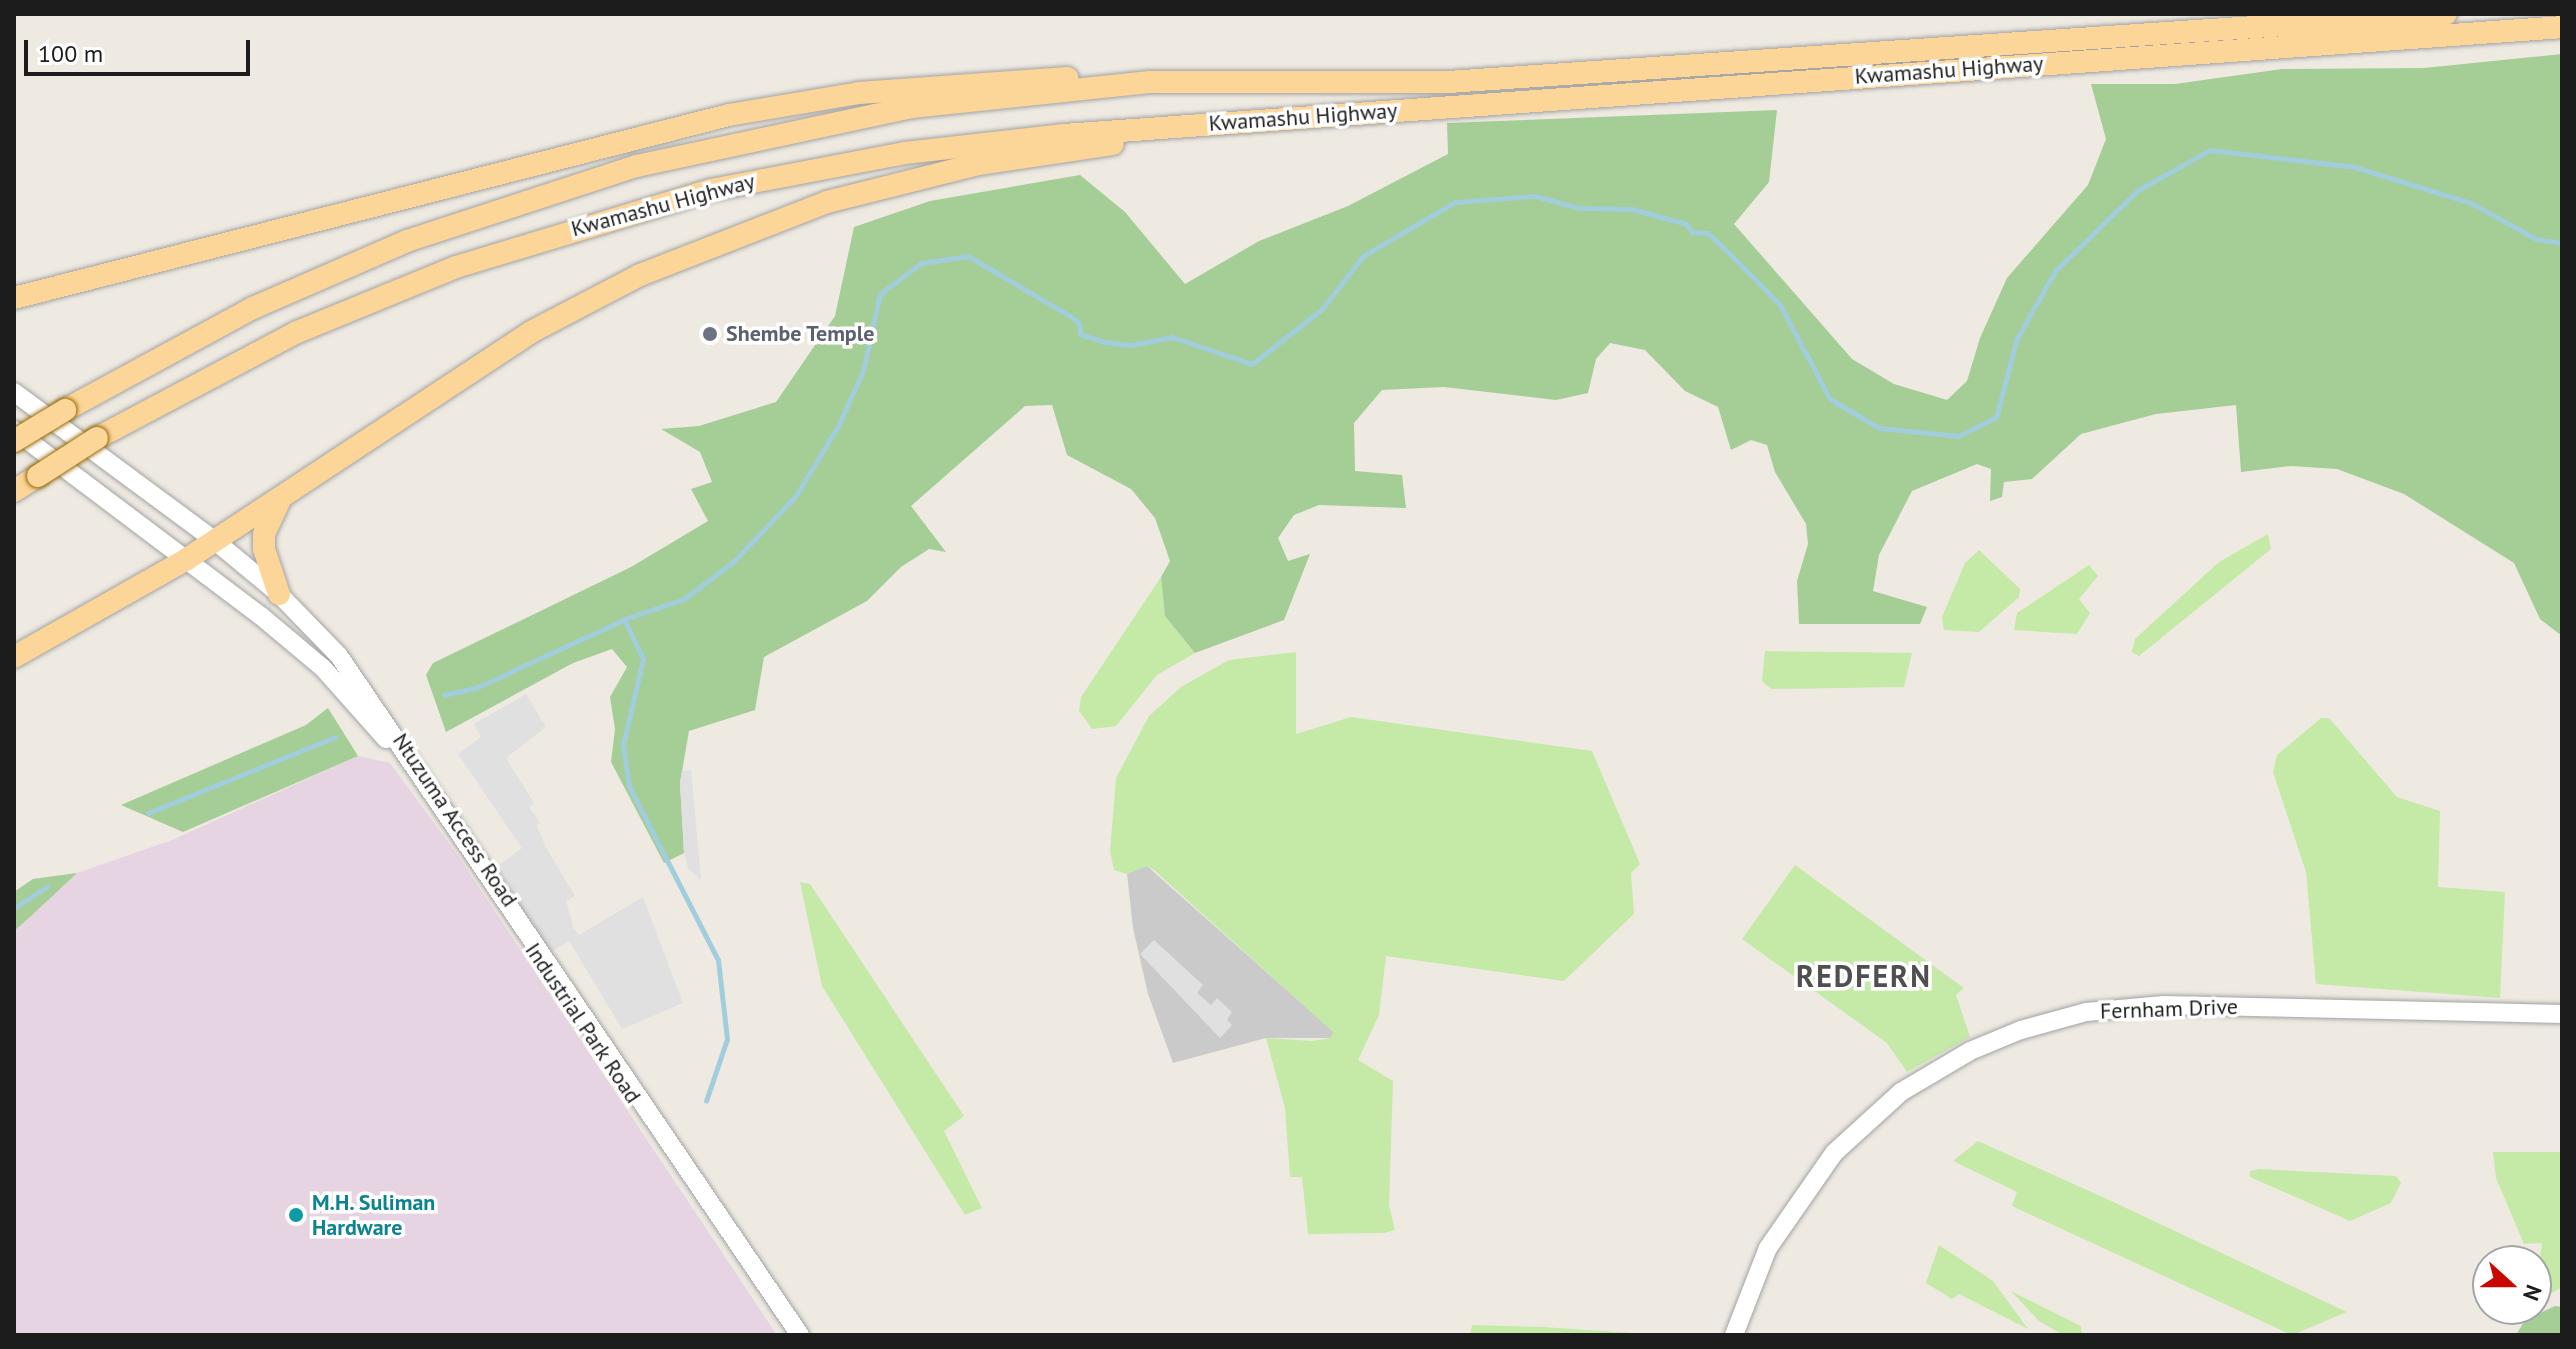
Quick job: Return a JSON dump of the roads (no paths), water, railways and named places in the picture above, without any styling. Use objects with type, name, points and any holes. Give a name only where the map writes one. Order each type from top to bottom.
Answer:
[{"type":"main road","name":"Kwamashu Highway","points":[[14,441],[65,410],[325,274],[553,190],[724,145],[912,107],[1150,82],[1448,82],[2446,14]]},
{"type":"main road","name":"Kwamashu Highway","points":[[14,491],[97,438],[295,333],[380,297],[543,238],[696,194],[788,173],[985,142],[2562,27]]},
{"type":"main road","points":[[14,298],[729,115],[859,93],[981,82],[1102,77],[1150,82]]},
{"type":"main road","points":[[14,657],[187,559],[531,332],[640,275],[745,230],[827,202],[978,164],[1260,121]]},
{"type":"main road","points":[[279,594],[266,563],[264,534],[281,497]]},
{"type":"street","name":"Ntuzuma Access Road","points":[[14,392],[214,540],[279,594],[339,656],[382,712],[800,1335]]},
{"type":"street","points":[[14,430],[187,559]]},
{"type":"street","name":"Industrial Park Road","points":[[187,559],[323,668],[378,726],[741,1256],[789,1335]]},
{"type":"street","name":"Fernham Drive","points":[[1734,1335],[1768,1248],[1834,1153],[1901,1092],[1970,1051],[2021,1030],[2086,1012],[2164,1005],[2562,1014]]},
{"type":"waterway","points":[[444,695],[478,687],[627,618],[684,599],[733,562],[795,497],[838,426],[863,371],[880,294],[921,263],[968,256],[1070,316],[1079,323],[1080,334],[1105,342],[1131,345],[1172,337],[1252,364],[1322,309],[1363,256],[1455,202],[1535,196],[1579,208],[1632,209],[1686,224],[1692,232],[1708,233],[1780,305],[1830,399],[1879,428],[1959,436],[1996,417],[2017,338],[2055,271],[2138,190],[2210,150],[2355,167],[2471,203],[2536,239],[2562,243]]},
{"type":"waterway","points":[[624,619],[643,659],[623,745],[629,786],[718,960],[727,1039],[706,1101]]},
{"type":"waterway","points":[[148,813],[335,737]]},
{"type":"waterway","points":[[14,908],[48,886]]},
{"type":"place","name":"Shembe Temple","points":[[710,334]]},
{"type":"place","name":"M.H. Suliman Hardware","points":[[296,1215]]},
{"type":"district","name":"REDFERN","points":[[1864,976]]}]
